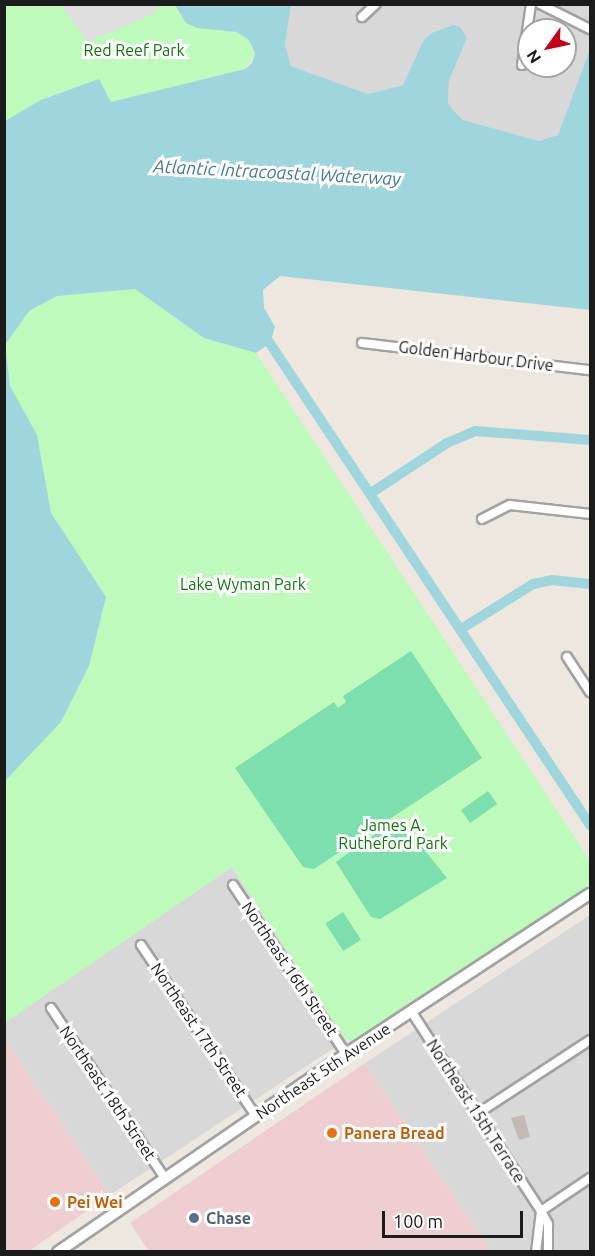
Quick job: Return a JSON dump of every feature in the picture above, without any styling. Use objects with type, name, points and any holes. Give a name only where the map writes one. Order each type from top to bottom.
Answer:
[{"type":"street","points":[[362,17],[376,4]]},
{"type":"street","points":[[540,4],[591,29]]},
{"type":"street","name":"Golden Harbour Drive","points":[[362,343],[591,370]]},
{"type":"street","points":[[482,519],[510,505],[591,514]]},
{"type":"street","points":[[567,657],[591,692]]},
{"type":"street","name":"Northeast 16th Street","points":[[233,885],[346,1054]]},
{"type":"street","name":"Northeast 5th Avenue","points":[[58,1251],[346,1054],[591,894]]},
{"type":"street","name":"Northeast 17th Street","points":[[141,945],[256,1116]]},
{"type":"street","name":"Northeast 18th Street","points":[[51,1008],[165,1178]]},
{"type":"street","name":"Northeast 15th Terrace","points":[[411,1011],[541,1211],[548,1224],[548,1251]]},
{"type":"street","points":[[477,1114],[591,1040]]},
{"type":"street","points":[[536,1251],[541,1211],[591,1178]]},
{"type":"shaded area","points":[[61,5],[158,5],[155,13],[88,42]]},
{"type":"shaded area","points":[[291,5],[590,5],[590,49],[558,135],[539,141],[463,120],[452,109],[448,102],[449,81],[467,38],[453,25],[423,41],[403,85],[368,94],[291,66],[285,44]]},
{"type":"shaded area","points":[[232,867],[346,1040],[110,1195],[5,1039],[4,1023]]},
{"type":"shaded area","points":[[590,915],[590,1251],[491,1251],[365,1063]]},
{"type":"shaded area","points":[[5,1039],[110,1195],[29,1251],[5,1251]]},
{"type":"shaded area","points":[[365,1063],[491,1251],[149,1251],[130,1223]]},
{"type":"green space","name":"Red Reef Park","points":[[5,5],[175,5],[180,15],[197,28],[237,32],[249,40],[255,53],[245,69],[111,102],[99,79],[5,121]]},
{"type":"green space","name":"Lake Wyman Park","points":[[135,289],[204,338],[256,353],[590,861],[590,888],[355,1041],[346,1040],[232,867],[5,1023],[5,781],[61,722],[89,666],[106,598],[51,513],[37,435],[10,386],[5,345],[29,311],[57,296]]},
{"type":"green space","points":[[411,651],[482,758],[314,869],[303,867],[235,768],[334,702],[338,708],[346,702],[343,696]]},
{"type":"green space","points":[[488,791],[497,804],[470,823],[461,810]]},
{"type":"green space","name":"James A. Rutheford Park","points":[[388,825],[415,838],[447,878],[380,919],[371,917],[336,862]]},
{"type":"green space","points":[[343,912],[361,940],[343,951],[325,923]]},
{"type":"water","name":"Atlantic Intracoastal Waterway","points":[[175,5],[291,5],[285,44],[291,66],[368,94],[403,85],[423,41],[432,33],[453,25],[460,27],[467,38],[449,81],[448,102],[452,109],[463,120],[539,141],[558,135],[590,49],[590,310],[280,276],[263,290],[264,308],[275,327],[270,343],[256,353],[204,338],[135,289],[57,296],[29,311],[5,345],[5,121],[41,100],[99,79],[111,102],[245,69],[252,63],[255,53],[249,40],[237,32],[197,28],[186,23]]},
{"type":"water","points":[[5,345],[10,386],[37,435],[51,513],[106,597],[89,666],[61,722],[5,781]]},
{"type":"building","points":[[524,1115],[530,1137],[519,1140],[511,1118]]},
{"type":"waterway","points":[[263,333],[590,825]]},
{"type":"waterway","points":[[371,493],[447,443],[475,431],[590,440]]},
{"type":"waterway","points":[[461,629],[533,584],[552,580],[590,584]]},
{"type":"place","name":"Panera Bread","points":[[332,1133]]},
{"type":"place","name":"Pei Wei","points":[[55,1202]]},
{"type":"place","name":"Chase","points":[[194,1218]]}]
